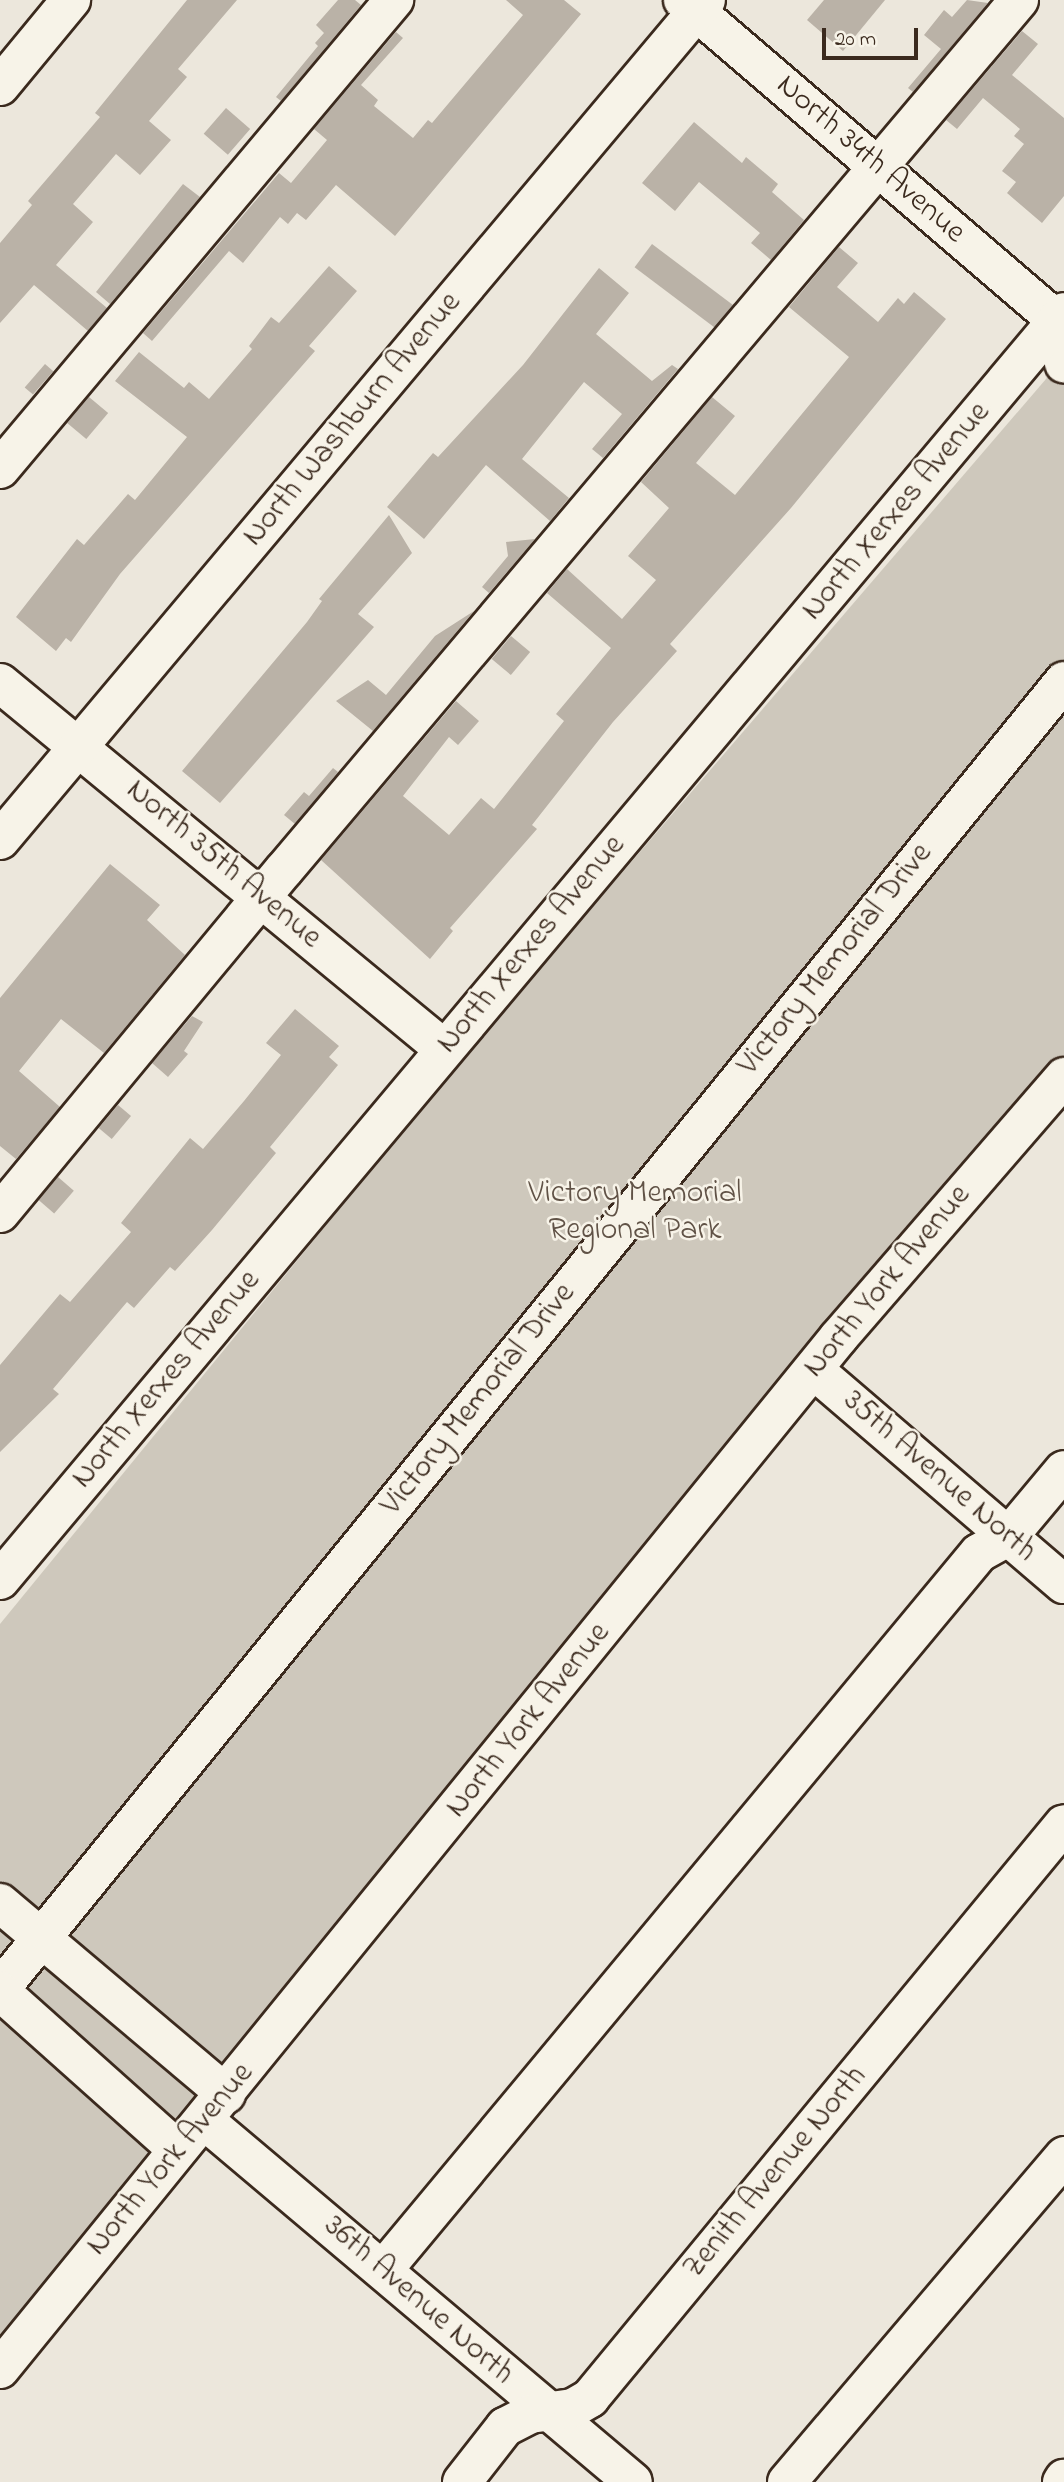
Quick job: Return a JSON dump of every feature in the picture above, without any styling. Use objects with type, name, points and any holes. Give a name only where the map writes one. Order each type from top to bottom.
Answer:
[{"type":"street","points":[[0,86],[71,0]]},
{"type":"street","points":[[0,469],[394,0]]},
{"type":"street","points":[[0,1213],[262,896],[1019,0]]},
{"type":"street","name":"North 34th Avenue","points":[[695,4],[878,168],[1062,317]]},
{"type":"street","name":"North Washburn Avenue","points":[[0,840],[695,4]]},
{"type":"street","points":[[1062,317],[1064,363]]},
{"type":"street","name":"North Xerxes Avenue","points":[[0,1580],[1062,317]]},
{"type":"street","name":"Victory Memorial Drive","points":[[0,1990],[1064,681]]},
{"type":"street","name":"North 35th Avenue","points":[[0,683],[262,896],[444,1049]]},
{"type":"street","name":"North York Avenue","points":[[0,2369],[814,1370],[1064,1077]]},
{"type":"street","name":"35th Avenue North","points":[[814,1370],[1064,1584]]},
{"type":"street","points":[[383,2270],[979,1553],[1008,1537],[1064,1470]]},
{"type":"street","name":"Zenith Avenue North","points":[[462,2482],[505,2427],[530,2414],[573,2408],[590,2398],[1064,1824]]},
{"type":"street","name":"36th Avenue North","points":[[0,1903],[43,1938],[383,2270],[548,2413],[633,2482]]},
{"type":"street","points":[[0,1990],[177,2149]]},
{"type":"street","points":[[787,2482],[1064,2156]]},
{"type":"green space","name":"Victory Memorial Regional Park","points":[[1064,358],[1064,1057],[0,2345],[0,1624],[457,1065]]},
{"type":"building","points":[[187,0],[237,0],[178,69],[187,77],[149,121],[171,140],[140,175],[116,154],[73,204],[93,222],[56,265],[107,308],[88,331],[34,285],[0,323],[0,243],[32,205],[28,201],[100,117],[95,113]]},
{"type":"building","points":[[338,0],[355,0],[361,5],[281,101],[276,97],[318,46],[315,43],[324,33],[316,25]]},
{"type":"building","points":[[506,0],[564,0],[581,14],[395,236],[336,185],[306,220],[297,213],[288,224],[280,217],[243,263],[229,251],[152,341],[143,333],[279,173],[291,183],[327,140],[314,129],[396,32],[403,38],[361,85],[378,100],[374,106],[413,138],[428,120],[432,123],[523,15]]},
{"type":"building","points":[[824,0],[885,0],[843,51],[807,20]]},
{"type":"building","points":[[967,0],[988,3],[913,92],[908,88],[941,49],[924,35],[944,10],[952,17]]},
{"type":"building","points":[[1022,31],[1038,44],[1012,75],[1064,118],[1064,196],[1042,223],[1007,193],[1016,182],[1002,171],[1024,144],[1014,136],[1020,129],[983,98],[957,129],[946,120]]},
{"type":"building","points":[[226,108],[250,129],[228,155],[204,134]]},
{"type":"building","points":[[694,122],[742,163],[746,157],[778,184],[772,192],[804,220],[771,260],[751,243],[760,233],[699,182],[675,211],[642,183]]},
{"type":"building","points":[[183,184],[200,197],[110,304],[96,292]]},
{"type":"building","points":[[652,244],[733,305],[715,328],[635,267]]},
{"type":"building","points":[[839,247],[858,263],[837,287],[878,322],[898,298],[904,304],[914,292],[946,319],[791,508],[670,644],[677,651],[613,722],[532,825],[537,829],[450,928],[453,931],[430,959],[321,860],[456,701],[479,721],[458,745],[449,737],[403,796],[449,835],[481,798],[494,809],[564,721],[556,714],[611,648],[547,593],[567,569],[622,619],[656,580],[628,556],[669,508],[641,482],[712,397],[735,416],[696,463],[735,495],[849,357],[789,307]]},
{"type":"building","points":[[329,266],[357,291],[309,346],[315,351],[120,574],[71,642],[66,638],[56,651],[16,617],[77,539],[84,545],[128,494],[135,500],[187,437],[115,381],[139,352],[184,388],[189,382],[209,399],[252,349],[249,346],[271,317],[279,323]]},
{"type":"building","points":[[599,268],[629,293],[596,334],[652,381],[672,365],[678,369],[603,458],[592,449],[622,414],[584,382],[522,459],[569,498],[550,521],[486,465],[424,539],[387,507],[433,453],[438,457],[523,365]]},
{"type":"building","points":[[45,364],[53,371],[33,395],[25,387]]},
{"type":"building","points":[[89,397],[108,413],[86,439],[67,423]]},
{"type":"building","points":[[389,515],[412,553],[358,614],[374,627],[220,803],[182,771],[307,622],[322,601],[319,599]]},
{"type":"building","points":[[535,539],[489,593],[482,587],[508,556],[506,542]]},
{"type":"building","points":[[474,611],[373,731],[336,701],[368,680],[386,695],[435,636]]},
{"type":"building","points":[[511,636],[530,652],[511,675],[492,659]]},
{"type":"building","points":[[333,768],[338,772],[295,824],[284,815],[304,792],[309,796]]},
{"type":"building","points":[[110,864],[160,905],[147,920],[185,955],[104,1053],[61,1019],[19,1071],[60,1107],[16,1159],[0,1146],[0,998]]},
{"type":"building","points":[[295,1009],[339,1046],[329,1057],[338,1065],[270,1147],[276,1153],[212,1230],[175,1271],[170,1267],[134,1308],[127,1302],[53,1389],[59,1394],[0,1452],[0,1365],[60,1294],[70,1302],[131,1232],[121,1223],[190,1138],[203,1149],[244,1101],[281,1055],[266,1043]]},
{"type":"building","points":[[192,1016],[203,1022],[184,1051],[188,1054],[168,1077],[152,1063]]},
{"type":"building","points":[[118,1105],[131,1116],[112,1139],[99,1128]]},
{"type":"building","points":[[58,1177],[74,1191],[54,1213],[38,1200]]}]
